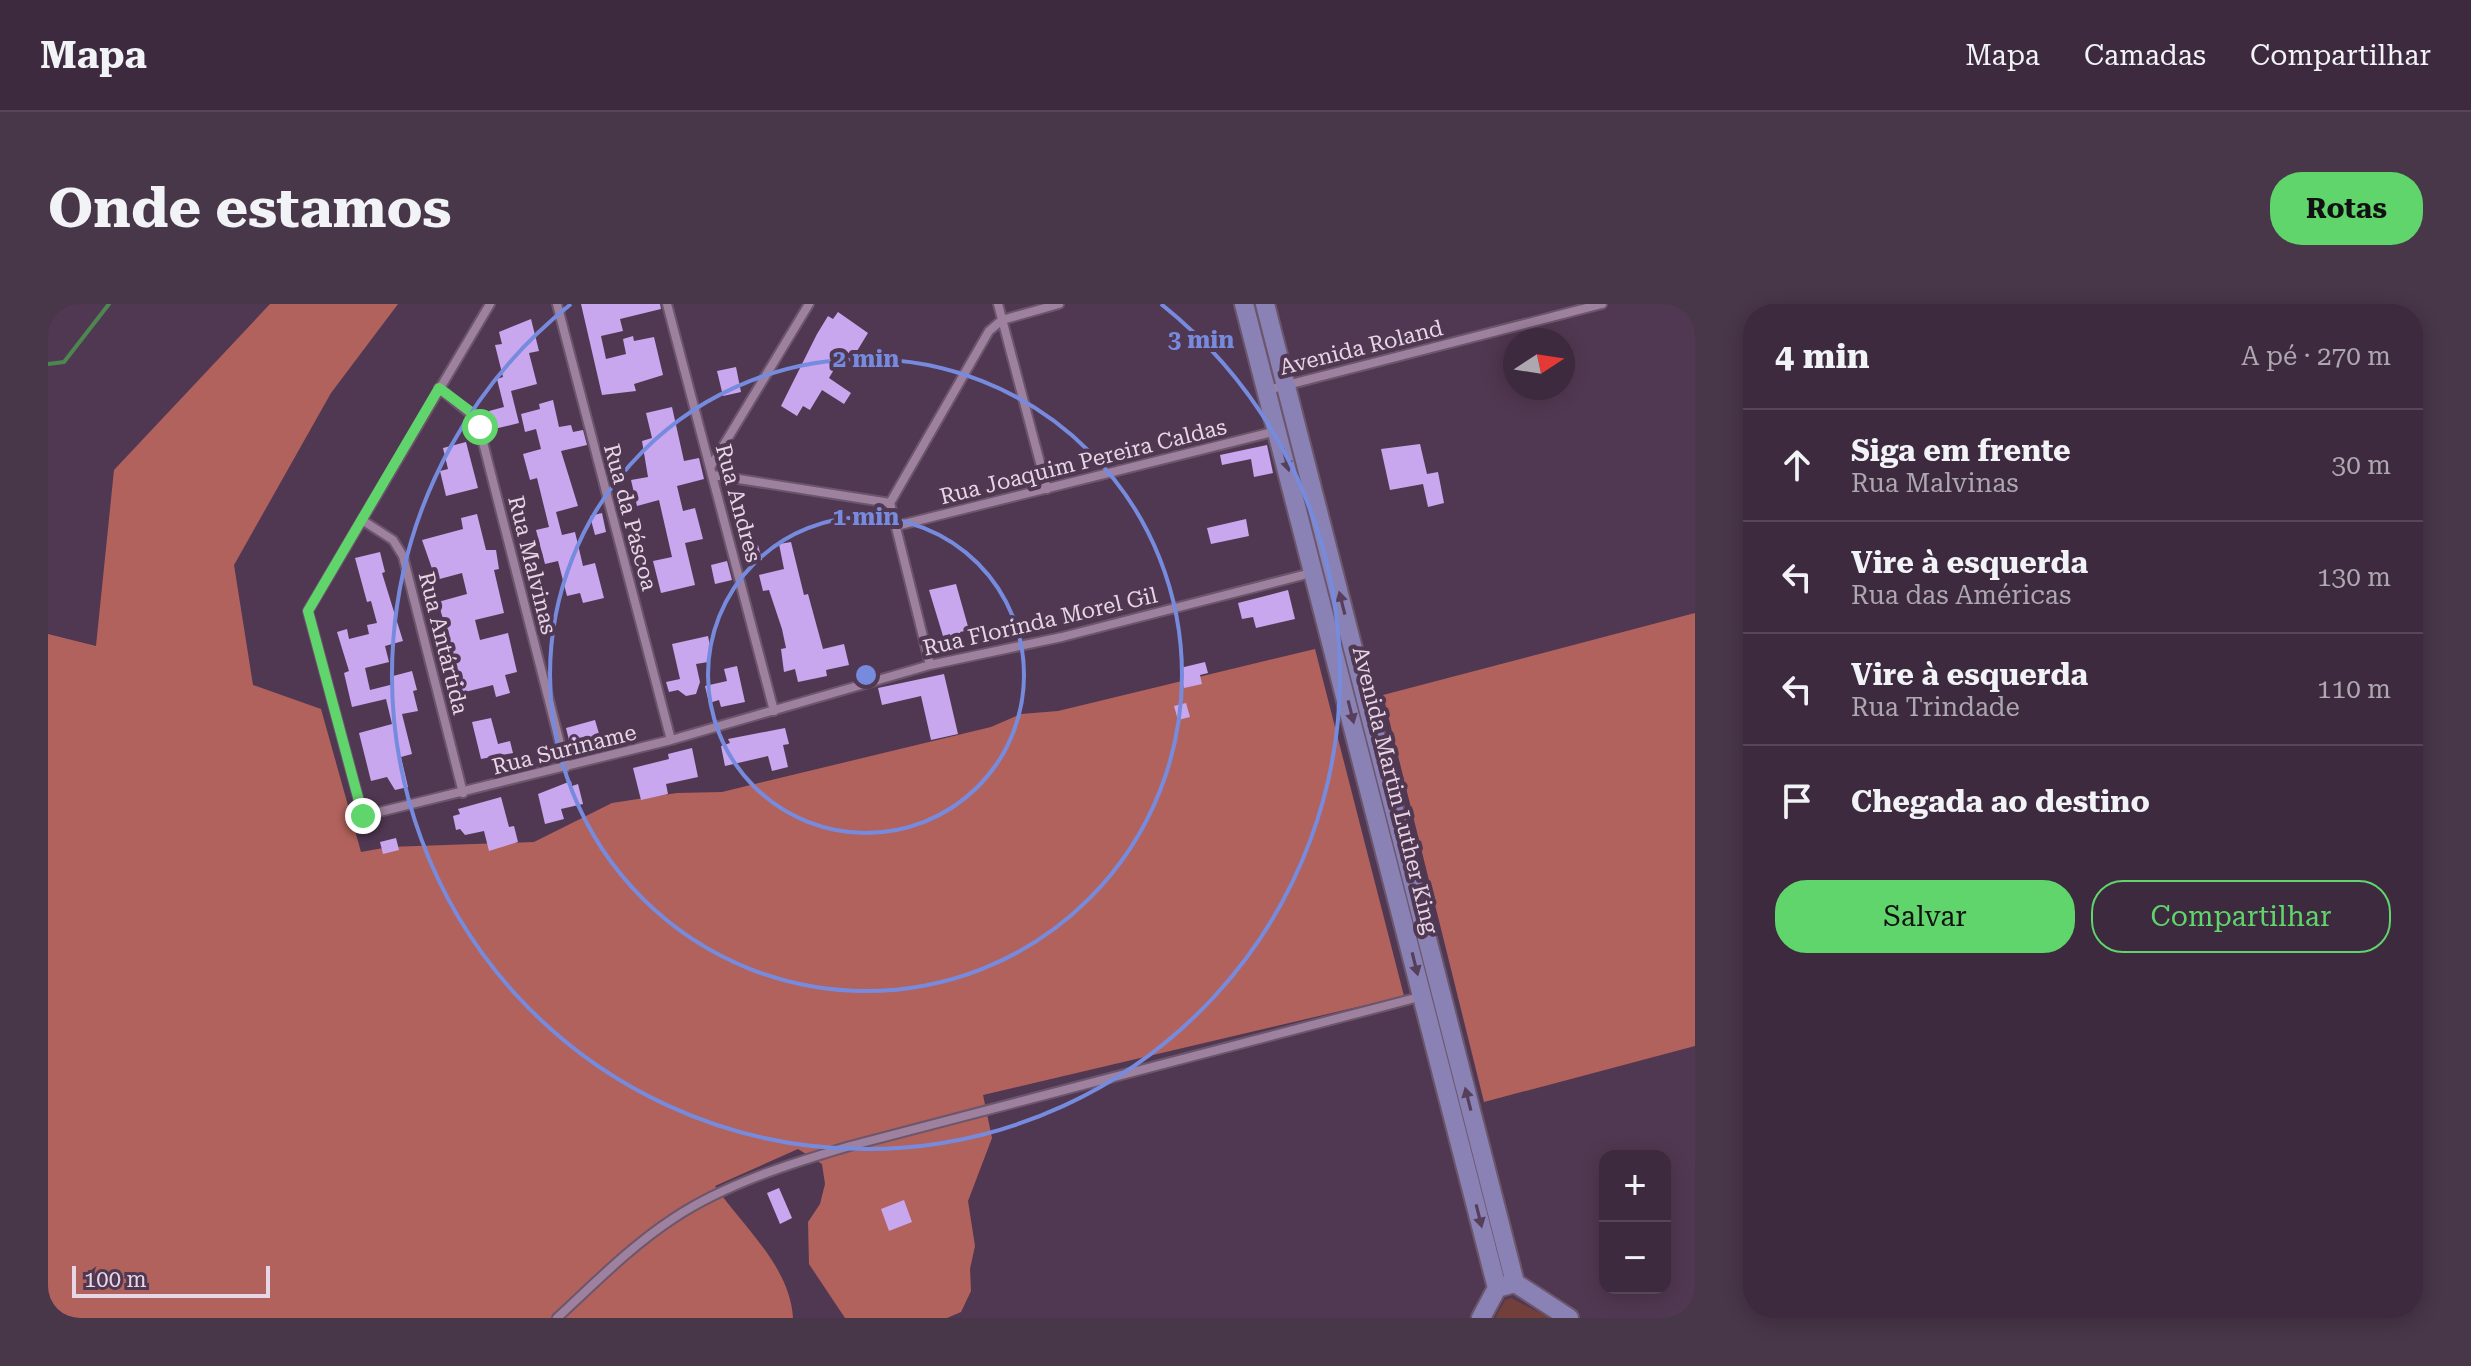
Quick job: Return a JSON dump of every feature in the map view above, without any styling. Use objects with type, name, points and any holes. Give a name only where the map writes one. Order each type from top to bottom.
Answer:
[{"type":"main road","name":"Avenida Martin Luther King","points":[[1244,304],[1277,387],[1278,430],[1423,996],[1506,1286]]},
{"type":"main road","name":"Avenida Martin Luther King","points":[[1265,304],[1277,387],[1506,1286]]},
{"type":"main road","points":[[1481,1318],[1506,1286],[1569,1318]]},
{"type":"street","points":[[362,520],[490,304]]},
{"type":"street","name":"Rua da Páscoa","points":[[557,304],[671,740]]},
{"type":"street","name":"Rua Andres","points":[[667,304],[774,711]]},
{"type":"street","points":[[809,304],[712,471],[890,503]]},
{"type":"street","points":[[998,304],[1047,489]]},
{"type":"street","points":[[930,665],[890,503],[989,331],[1002,320],[1059,304]]},
{"type":"street","name":"Avenida Roland","points":[[1277,387],[1602,304]]},
{"type":"street","name":"Rua Malvinas","points":[[439,388],[477,419],[566,767]]},
{"type":"street","name":"Rua Joaquim Pereira Caldas","points":[[896,526],[1278,430]]},
{"type":"street","name":"Rua Suriname","points":[[362,520],[308,611],[363,816],[566,767],[774,711]]},
{"type":"street","name":"Rua Antártida","points":[[362,520],[393,540],[403,556],[463,793]]},
{"type":"street","name":"Rua Florinda Morel Gil","points":[[774,711],[930,665],[1062,637],[1315,571]]},
{"type":"street","points":[[557,1318],[650,1234],[676,1216],[701,1202],[786,1167],[850,1146],[1423,996]]},
{"type":"shaded area","points":[[270,304],[398,304],[331,393],[234,565],[253,685],[321,709],[361,852],[389,847],[534,842],[612,803],[677,793],[722,792],[991,727],[1021,714],[1058,711],[1315,649],[1404,996],[983,1095],[992,1138],[968,1201],[975,1246],[970,1269],[971,1291],[961,1312],[947,1318],[845,1318],[809,1264],[808,1222],[820,1204],[825,1184],[822,1164],[798,1149],[715,1186],[774,1264],[790,1299],[793,1318],[48,1318],[48,634],[96,646],[114,470]]},
{"type":"shaded area","points":[[1695,613],[1695,1046],[1484,1102],[1383,695]]},
{"type":"shaded area","points":[[1511,1298],[1550,1318],[1495,1318],[1505,1300]]},
{"type":"building","points":[[581,304],[660,304],[661,309],[620,319],[623,331],[601,336],[606,359],[626,354],[623,339],[633,336],[634,341],[654,337],[663,375],[634,384],[636,391],[602,395]]},
{"type":"building","points":[[838,312],[868,333],[854,356],[845,351],[829,378],[851,393],[844,404],[822,390],[810,410],[803,406],[797,416],[781,406],[817,334],[828,316],[833,319]]},
{"type":"building","points":[[531,319],[539,351],[529,353],[537,384],[511,391],[519,423],[494,429],[489,411],[504,407],[497,379],[503,377],[495,345],[502,344],[499,332]]},
{"type":"building","points":[[736,367],[741,392],[723,396],[717,371]]},
{"type":"building","points":[[553,400],[559,427],[571,425],[573,432],[583,430],[587,445],[561,451],[578,506],[556,512],[562,535],[575,532],[583,566],[595,563],[604,598],[583,603],[580,593],[567,596],[558,561],[545,564],[536,530],[549,527],[537,478],[530,480],[523,454],[541,449],[536,429],[525,432],[521,414],[540,409],[539,404]]},
{"type":"building","points":[[672,407],[684,461],[699,458],[704,479],[677,486],[683,511],[695,508],[703,539],[685,543],[695,585],[661,593],[653,561],[672,557],[659,500],[637,506],[631,480],[648,477],[642,441],[652,438],[646,413]]},
{"type":"building","points":[[466,442],[478,488],[446,496],[440,471],[448,469],[443,448]]},
{"type":"building","points":[[1420,444],[1427,474],[1438,472],[1444,503],[1428,507],[1423,484],[1390,490],[1381,449]]},
{"type":"building","points":[[1267,445],[1273,473],[1254,477],[1251,459],[1222,465],[1220,455]]},
{"type":"building","points":[[602,513],[606,532],[595,535],[590,516]]},
{"type":"building","points":[[477,514],[486,550],[496,550],[499,569],[494,570],[504,613],[475,620],[480,640],[508,633],[517,672],[505,675],[510,693],[496,697],[493,685],[461,693],[438,602],[467,594],[462,573],[436,580],[422,540],[463,529],[461,518]]},
{"type":"building","points":[[1246,519],[1249,536],[1211,544],[1207,528]]},
{"type":"building","points":[[791,542],[804,595],[808,594],[823,649],[844,644],[849,665],[826,670],[827,676],[798,682],[795,669],[784,672],[781,649],[786,648],[782,629],[769,590],[763,591],[759,575],[784,569],[779,544]]},
{"type":"building","points":[[758,545],[762,560],[749,562],[746,548]]},
{"type":"building","points":[[380,552],[385,572],[382,573],[403,641],[385,646],[389,662],[365,668],[370,690],[394,684],[393,676],[412,671],[417,690],[413,691],[418,711],[402,714],[412,754],[401,757],[408,787],[395,790],[387,777],[371,781],[359,733],[392,724],[386,699],[352,707],[344,673],[349,671],[337,632],[347,629],[349,639],[369,634],[367,625],[377,623],[371,601],[367,602],[355,558]]},
{"type":"building","points":[[727,561],[732,580],[715,584],[711,565]]},
{"type":"building","points":[[956,584],[969,630],[960,632],[963,643],[952,645],[950,634],[943,636],[929,590]]},
{"type":"building","points":[[1288,590],[1295,619],[1256,628],[1253,617],[1242,619],[1238,603]]},
{"type":"building","points":[[708,636],[711,651],[708,662],[696,664],[700,682],[696,694],[686,696],[678,690],[669,692],[666,682],[680,679],[672,644]]},
{"type":"building","points":[[1205,662],[1208,673],[1200,675],[1202,684],[1184,688],[1180,668]]},
{"type":"building","points":[[737,666],[745,702],[721,707],[719,700],[709,703],[705,686],[727,681],[724,669]]},
{"type":"building","points":[[944,674],[958,734],[931,740],[921,696],[882,705],[878,688]]},
{"type":"building","points":[[1186,703],[1190,717],[1178,720],[1174,706]]},
{"type":"building","points":[[491,718],[498,744],[510,741],[513,753],[481,759],[472,722]]},
{"type":"building","points":[[595,720],[600,737],[582,742],[585,753],[573,756],[566,728]]},
{"type":"building","points":[[785,728],[789,744],[783,745],[788,767],[772,771],[768,756],[725,766],[721,746],[730,743],[728,739]]},
{"type":"building","points":[[692,748],[698,777],[666,784],[668,794],[641,800],[633,768],[669,759],[668,754]]},
{"type":"building","points":[[571,781],[572,786],[578,784],[583,804],[561,809],[564,819],[545,824],[538,794]]},
{"type":"building","points":[[501,797],[509,827],[514,826],[518,842],[489,851],[484,831],[465,835],[460,829],[456,830],[453,816],[460,814],[458,809]]},
{"type":"building","points":[[396,838],[399,850],[383,854],[380,842]]},
{"type":"building","points":[[779,1188],[792,1218],[780,1224],[767,1193]]},
{"type":"building","points":[[904,1200],[912,1222],[889,1231],[881,1209]]},
{"type":"waterway","points":[[48,364],[64,362],[109,304]]},
{"type":"route","points":[[363,816],[308,611],[439,388],[474,414],[480,427]]}]
